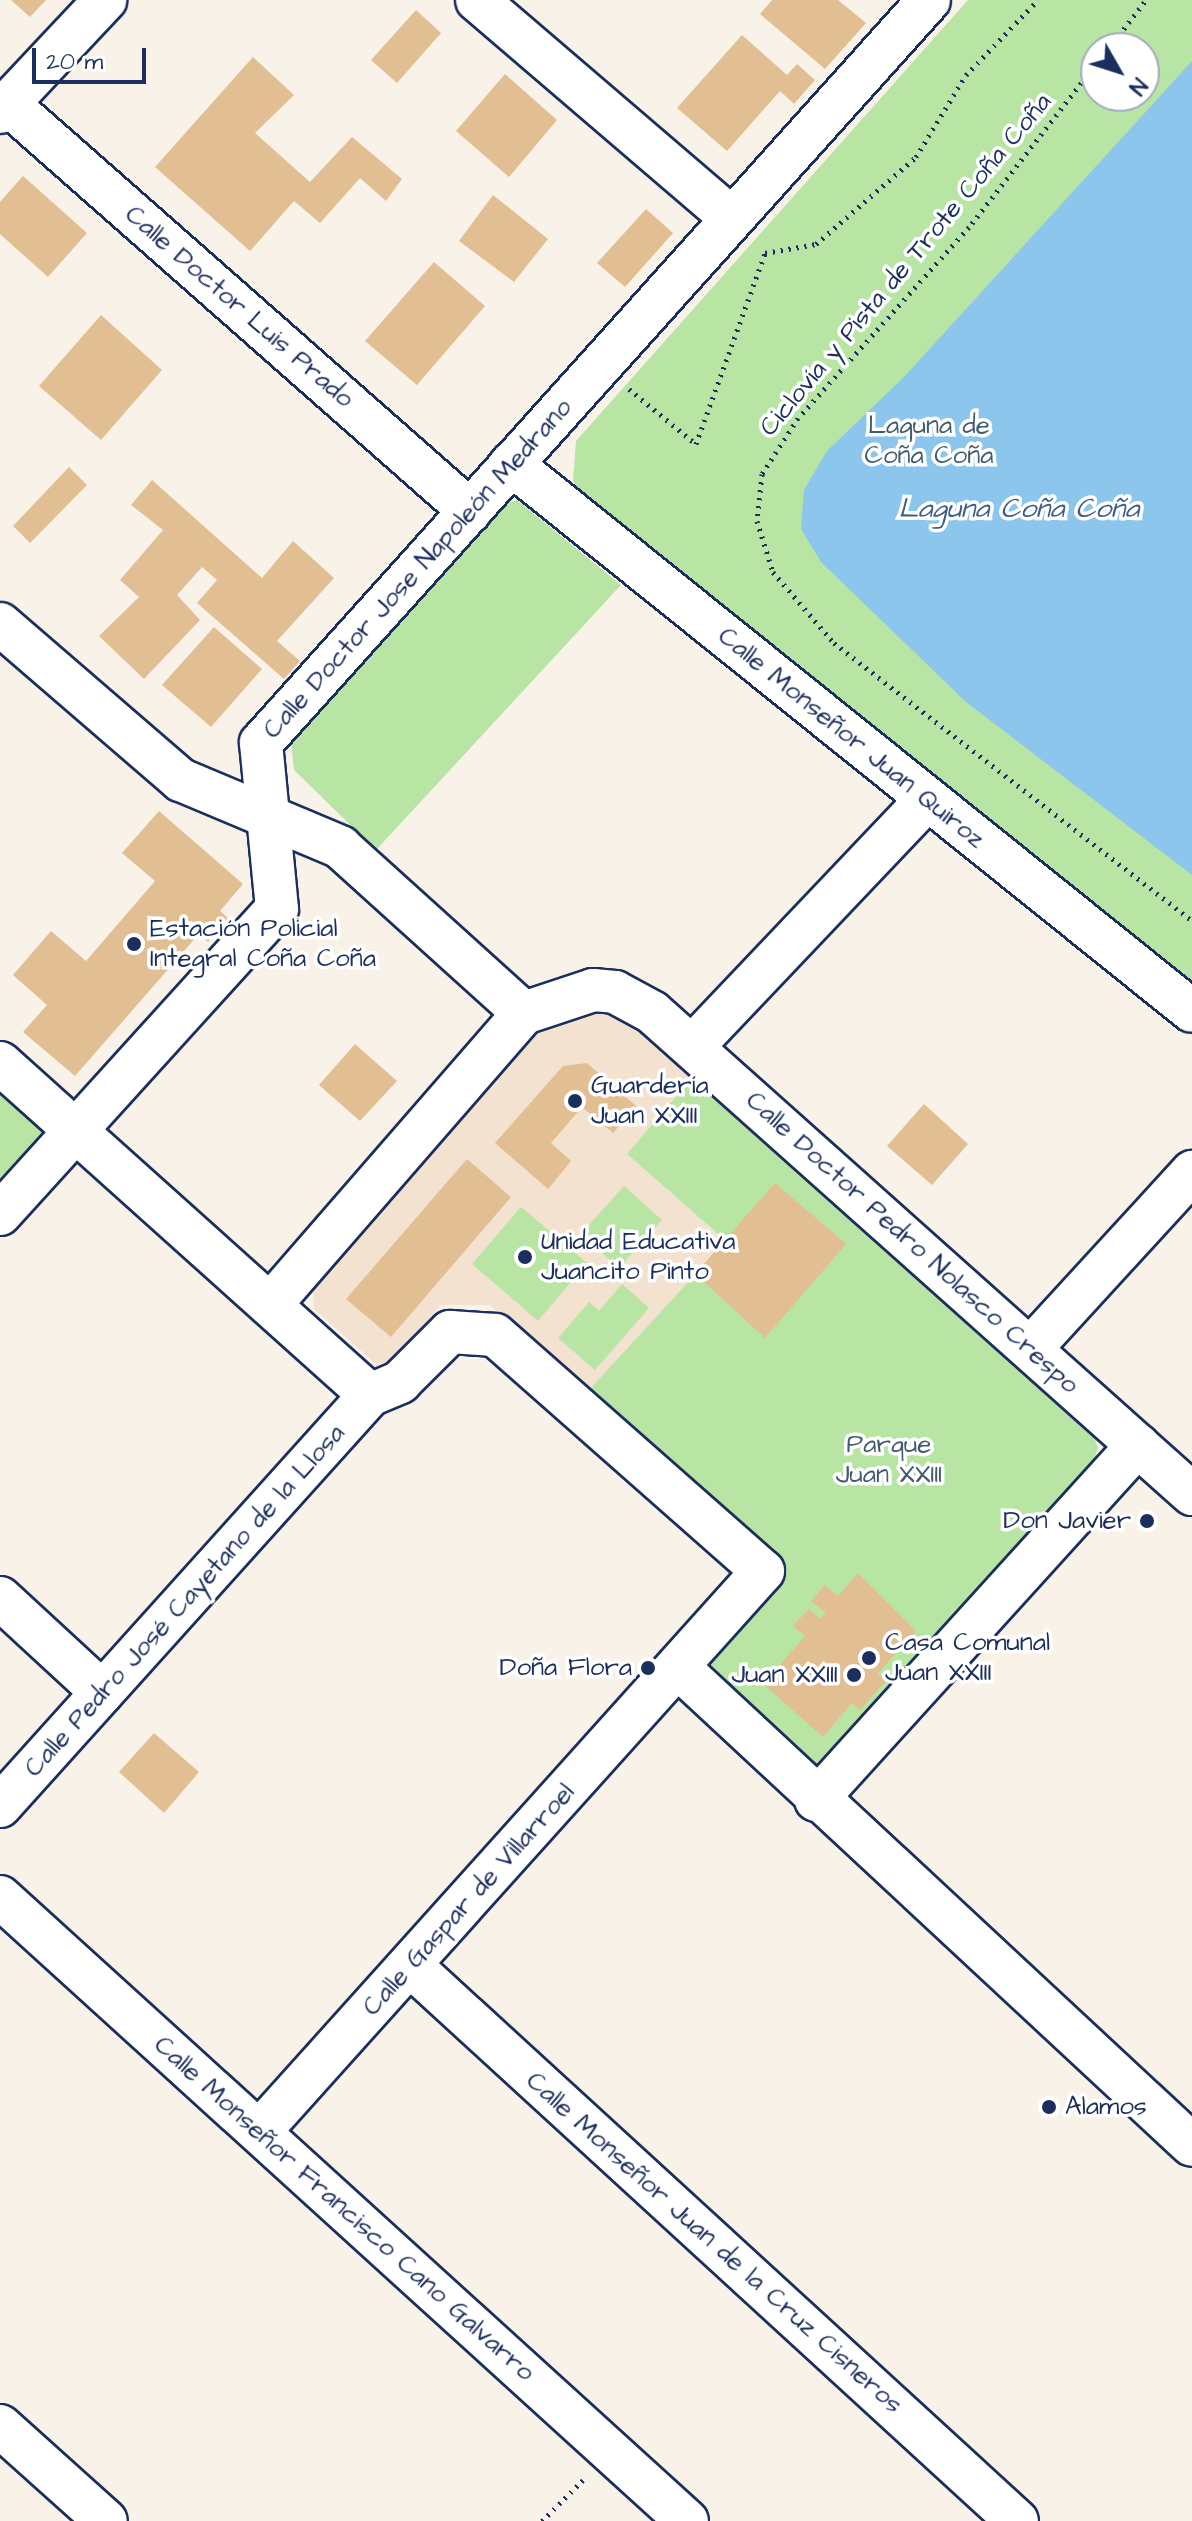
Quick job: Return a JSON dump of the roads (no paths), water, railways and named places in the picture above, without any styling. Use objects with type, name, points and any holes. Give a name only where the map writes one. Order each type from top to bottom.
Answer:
[{"type":"street","points":[[4,108],[105,0]]},
{"type":"street","points":[[477,0],[731,218]]},
{"type":"street","name":"Calle Doctor Jose Napoleón Medrano","points":[[0,1214],[277,909],[261,743],[929,0]]},
{"type":"street","name":"Calle Doctor Luis Prado","points":[[4,108],[470,511]]},
{"type":"street","name":"Calle Monseñor Juan Quiroz","points":[[511,464],[1192,1011]]},
{"type":"street","points":[[0,624],[181,780],[271,823],[340,847],[524,1013],[270,1305]]},
{"type":"street","points":[[692,1047],[927,799]]},
{"type":"street","name":"Calle Doctor Pedro Nolasco Crespo","points":[[524,1013],[567,995],[615,992],[692,1047],[1192,1494]]},
{"type":"street","points":[[0,1063],[370,1395]]},
{"type":"street","points":[[1031,1348],[1192,1172]]},
{"type":"street","name":"Calle Gaspar de Villarroel","points":[[259,2132],[763,1571],[495,1335],[450,1332],[400,1382],[370,1395]]},
{"type":"street","name":"Calle Pedro José Cayetano de la Llosa","points":[[0,1806],[370,1395]]},
{"type":"street","points":[[816,1800],[1138,1445]]},
{"type":"street","points":[[0,1598],[102,1692]]},
{"type":"street","points":[[679,1668],[816,1800],[1192,2145]]},
{"type":"street","name":"Calle Monseñor Francisco Cano Galvarro","points":[[0,1897],[687,2521]]},
{"type":"street","name":"Calle Monseñor Juan de la Cruz Cisneros","points":[[410,1965],[1017,2521]]},
{"type":"street","points":[[0,2426],[106,2521]]},
{"type":"water","name":"Laguna Coña Coña","points":[[1192,61],[1192,875],[966,702],[821,562],[801,529],[804,490],[827,451],[904,377],[1146,112],[1160,112],[1160,96]]},
{"type":"place","name":"Estación Policial Integral Coña Coña","points":[[134,944]]},
{"type":"place","name":"Guardería Juan XXIII","points":[[575,1101]]},
{"type":"place","name":"Unidad Educativa Juancito Pinto","points":[[525,1257]]},
{"type":"place","name":"Don Javier","points":[[1147,1521]]},
{"type":"place","name":"Casa Comunal Juan XXIII","points":[[869,1658]]},
{"type":"place","name":"Doña Flora","points":[[648,1668]]},
{"type":"place","name":"Juan XXIII","points":[[854,1675]]},
{"type":"place","name":"Alamos","points":[[1049,2107]]},
{"type":"park label","name":"Laguna de Coña Coña","points":[[929,441]]},
{"type":"park label","name":"Parque Juan XXIII","points":[[889,1460]]}]
